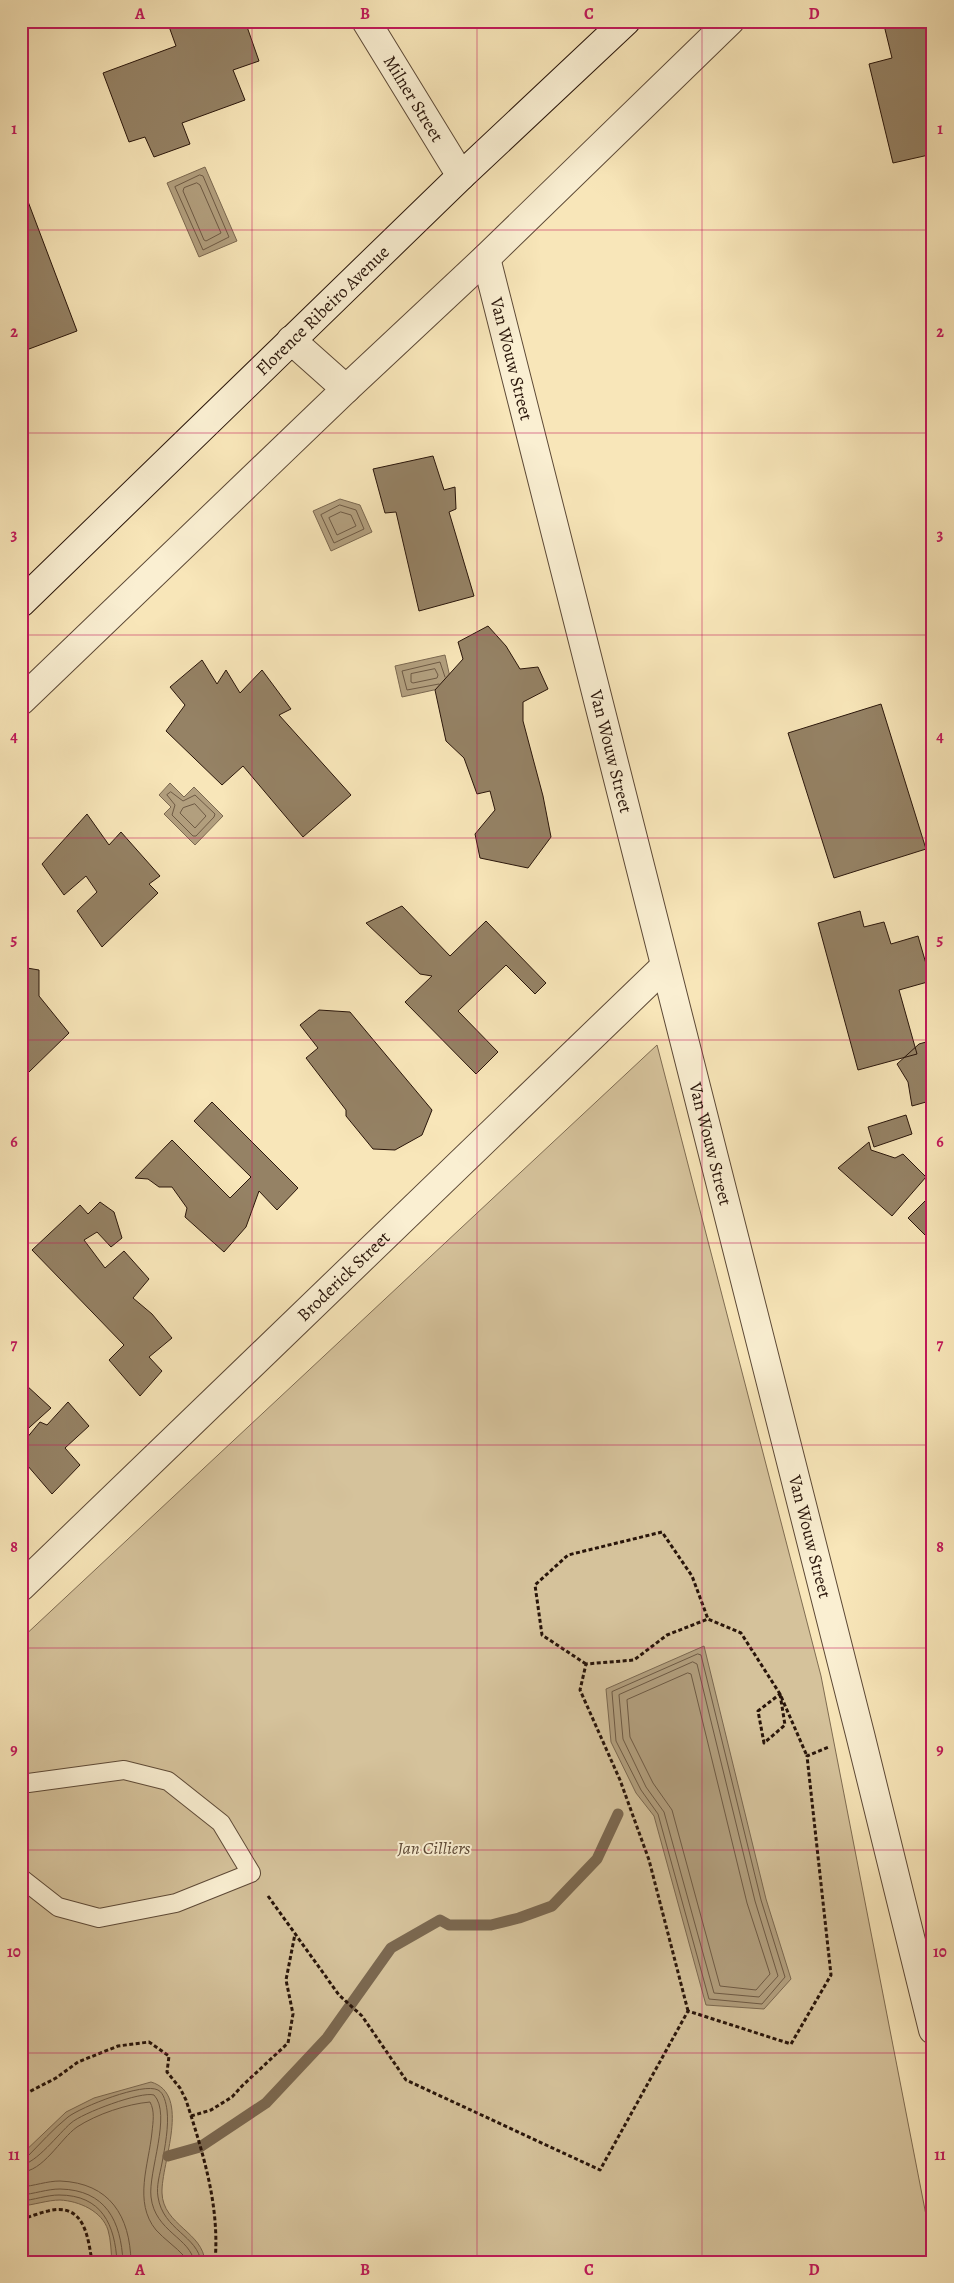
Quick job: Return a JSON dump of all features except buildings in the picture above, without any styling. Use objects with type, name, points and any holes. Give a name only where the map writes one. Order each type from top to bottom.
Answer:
[{"type":"street","name":"Milner Street","points":[[366,21],[461,176]]},
{"type":"street","name":"Florence Ribeiro Avenue","points":[[21,602],[461,176],[626,21]]},
{"type":"street","points":[[21,701],[346,389],[486,258],[730,21]]},
{"type":"street","name":"Van Wouw Street","points":[[486,258],[510,346],[664,967],[860,1734],[933,2030]]},
{"type":"street","points":[[291,340],[346,389]]},
{"type":"street","name":"Broderick Street","points":[[21,1587],[664,967]]},
{"type":"lane","points":[[21,1784],[124,1770],[168,1782],[221,1823],[251,1873],[176,1903],[99,1918],[58,1906],[21,1878]]},
{"type":"path","points":[[688,2011],[791,2044],[831,1975],[807,1756],[780,1694],[741,1633],[708,1619],[667,1635],[634,1660],[586,1664],[542,1635],[535,1585],[568,1555],[662,1532],[692,1576],[708,1619]]},
{"type":"path","points":[[251,1873],[339,1995],[362,2016],[406,2080],[600,2170],[688,2011],[648,1860],[620,1780],[580,1690],[586,1664]]},
{"type":"path","points":[[780,1694],[785,1725],[764,1743],[758,1710],[780,1694]]},
{"type":"path","points":[[807,1756],[860,1734]]},
{"type":"path","points":[[191,2116],[212,2110],[232,2097],[288,2043],[293,2014],[286,1980],[295,1934]]},
{"type":"path","points":[[21,2100],[28,2093],[56,2078],[78,2062],[118,2046],[149,2042],[170,2056],[168,2072],[180,2088],[191,2116],[213,2192],[215,2262]]},
{"type":"path","points":[[21,2219],[50,2210],[65,2209],[74,2213],[88,2233],[92,2262]]},
{"type":"green space","name":"Jan Cilliers","points":[[657,1045],[821,1676],[933,2251],[933,2262],[21,2262],[21,1639]]},
{"type":"water","points":[[205,167],[237,241],[199,257],[167,183]]},
{"type":"water","points":[[340,499],[360,505],[372,532],[331,551],[313,511]]},
{"type":"water","points":[[445,655],[452,686],[402,697],[395,666]]},
{"type":"water","points":[[170,783],[184,797],[194,787],[223,816],[195,845],[164,814],[171,807],[159,795]]},
{"type":"water","points":[[704,1646],[766,1899],[791,1979],[764,2009],[706,2005],[654,1816],[636,1793],[611,1742],[606,1689]]},
{"type":"water","points":[[151,2082],[163,2089],[170,2100],[172,2114],[172,2131],[163,2180],[162,2193],[164,2204],[169,2213],[198,2243],[203,2252],[205,2262],[112,2262],[108,2230],[101,2217],[89,2208],[75,2202],[60,2200],[21,2206],[21,2155],[66,2112],[94,2098]]},
{"type":"waterway","points":[[168,2156],[200,2147],[266,2103],[327,2038],[391,1948],[440,1920],[449,1925],[491,1925],[519,1918],[552,1906],[597,1859],[618,1814]]}]
